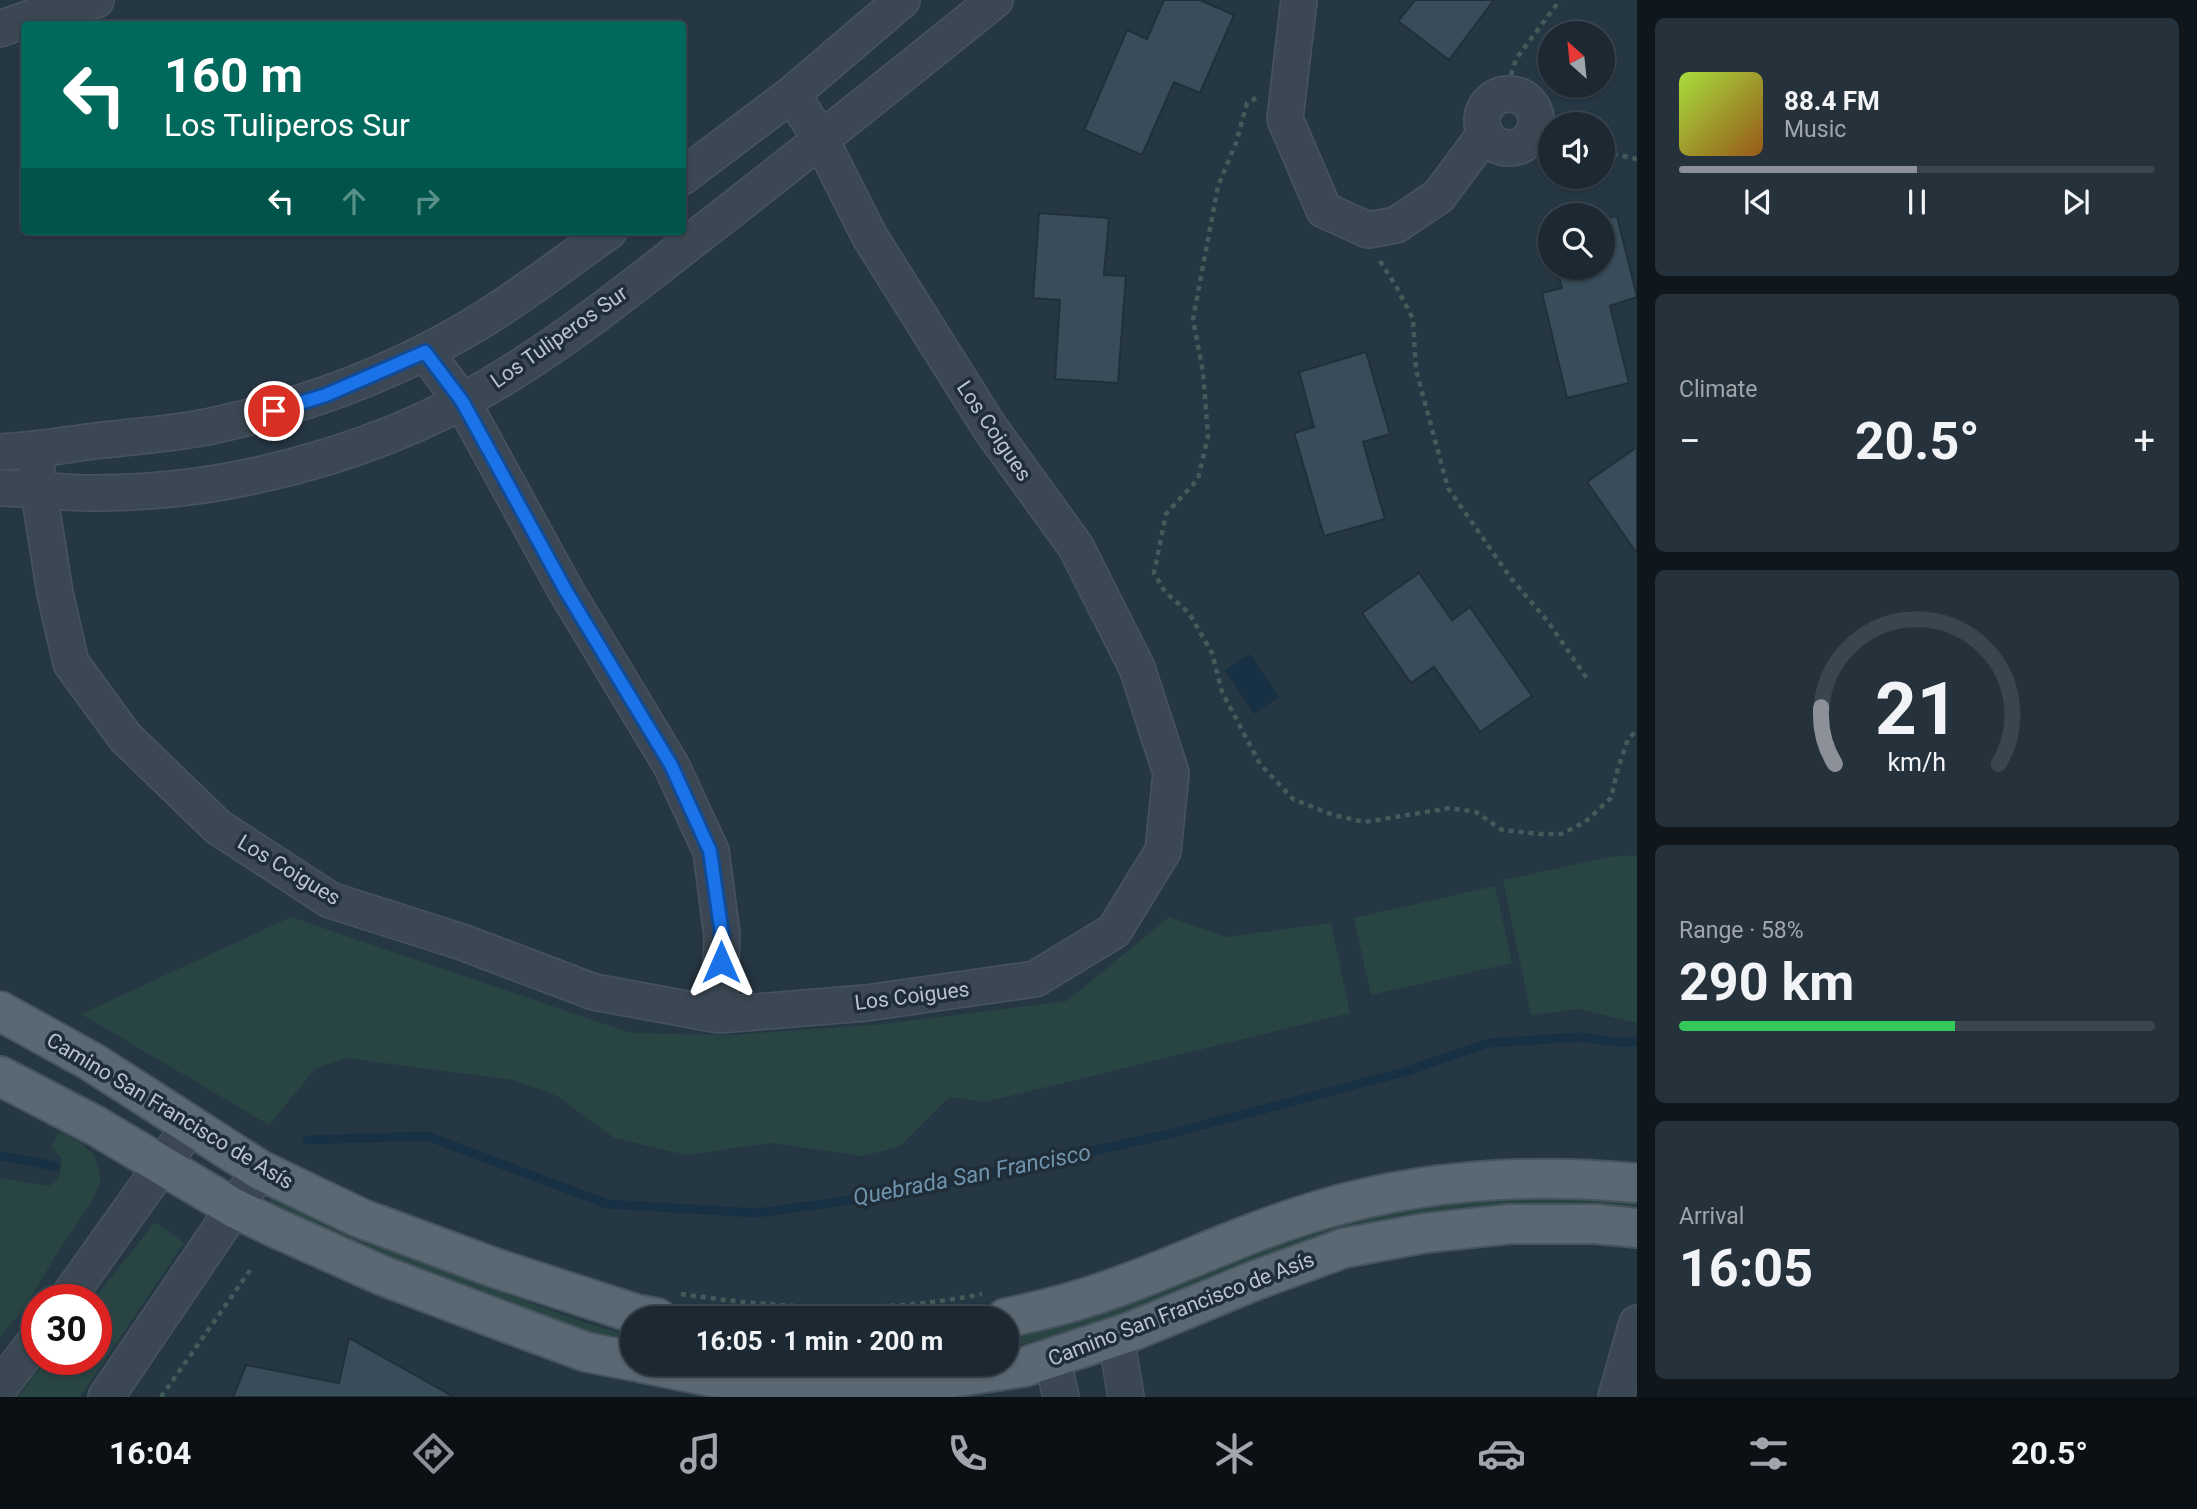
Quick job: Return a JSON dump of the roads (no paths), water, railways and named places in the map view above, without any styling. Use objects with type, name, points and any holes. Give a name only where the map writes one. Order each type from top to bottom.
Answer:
[{"type":"main road","name":"Camino San Francisco de Asís","points":[[0,1011],[92,1062],[260,1170],[360,1218],[636,1314],[667,1305]]},
{"type":"main road","points":[[0,1076],[85,1120],[234,1208],[381,1275],[586,1352],[620,1359]]},
{"type":"main road","name":"Camino San Francisco de Asís","points":[[998,1305],[1032,1312],[1122,1285],[1206,1250],[1316,1211],[1390,1192],[1507,1178],[1637,1183]]},
{"type":"main road","name":"Camino San Francisco de Asís","points":[[1019,1368],[1116,1337],[1256,1280],[1344,1248],[1425,1233],[1510,1224],[1596,1224],[1637,1228]]},
{"type":"main road","name":"Camino San Francisco de Asís","points":[[707,1376],[836,1386],[924,1382],[964,1376]]},
{"type":"street","points":[[22,21],[58,8],[96,0]]},
{"type":"street","points":[[686,174],[792,94],[902,0]]},
{"type":"street","name":"Los Tuliperos Sur","points":[[0,488],[39,492],[148,491],[256,475],[362,445],[462,401],[515,371],[566,337],[821,140],[995,0]]},
{"type":"street","points":[[1299,0],[1284,119],[1324,210],[1368,230],[1396,225],[1439,196],[1485,134]]},
{"type":"street","points":[[0,29],[21,21]]},
{"type":"street","name":"Los Coigues","points":[[36,451],[39,492],[55,593],[71,663],[125,737],[218,827],[330,900],[462,942],[594,992],[719,1015],[866,1003],[1035,979],[1114,931],[1163,851],[1171,773],[1137,668],[1076,547],[990,428],[870,237],[821,140],[792,94]]},
{"type":"street","points":[[1538,134],[1534,111],[1523,97],[1505,94],[1489,101],[1484,108],[1482,126],[1490,142],[1507,149],[1538,141]]},
{"type":"street","points":[[0,452],[36,451],[95,441],[155,436],[274,411],[326,395],[425,352],[468,329],[510,303],[604,235]]},
{"type":"street","points":[[425,352],[462,401],[566,591],[671,765],[710,851],[722,935],[719,1015]]},
{"type":"street","points":[[77,1284],[190,1126]]},
{"type":"street","points":[[106,1397],[260,1170]]},
{"type":"street","points":[[1616,1397],[1637,1323]]},
{"type":"street","points":[[1116,1337],[1126,1397]]},
{"type":"street","points":[[1052,1358],[1061,1397]]},
{"type":"street","points":[[0,1387],[21,1360]]},
{"type":"water","points":[[1250,654],[1279,697],[1254,714],[1225,670]]},
{"type":"waterway","name":"Quebrada San Francisco","points":[[307,1140],[427,1136],[607,1204],[757,1213],[895,1194],[1165,1135],[1404,1072],[1489,1043],[1579,1037],[1625,1043],[1637,1041]]},
{"type":"waterway","name":"Quebrada San Francisco","points":[[0,1156],[55,1166]]}]
